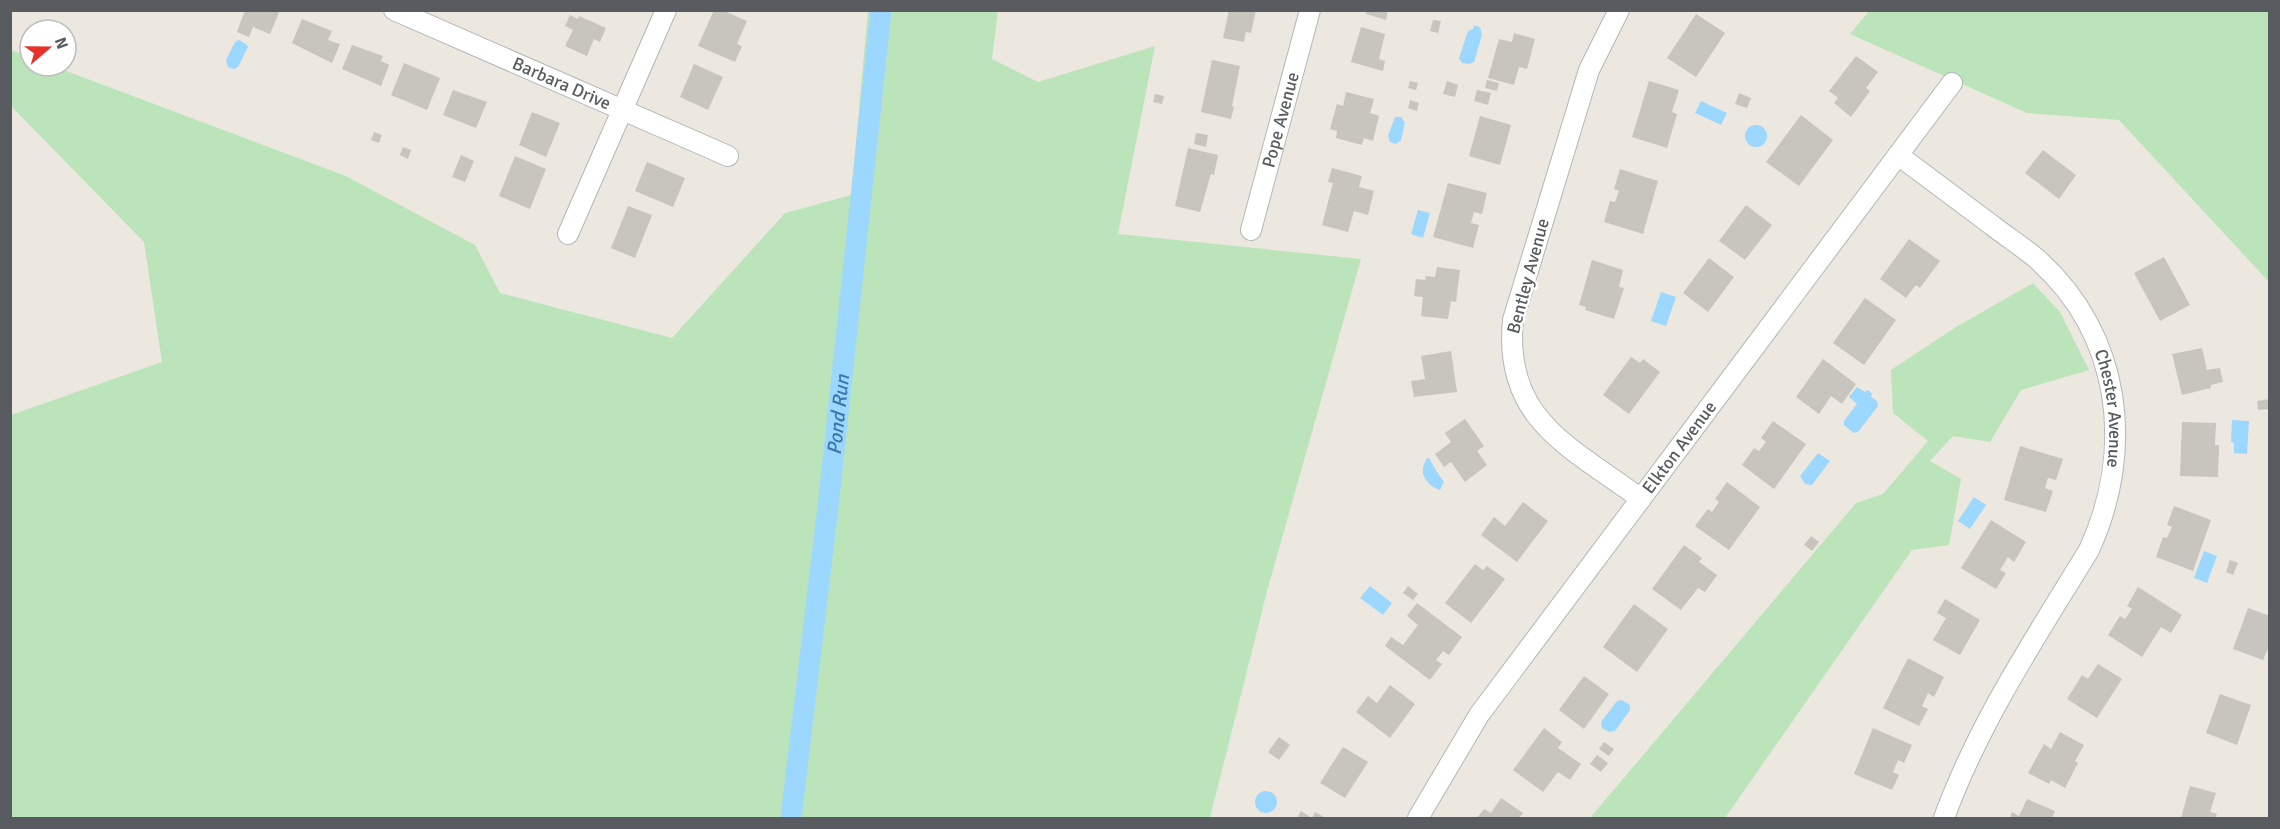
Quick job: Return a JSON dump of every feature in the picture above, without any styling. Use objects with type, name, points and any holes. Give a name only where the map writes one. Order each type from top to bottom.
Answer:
[{"type":"street","name":"Barbara Drive","points":[[394,10],[728,156]]},
{"type":"street","points":[[568,234],[666,10]]},
{"type":"street","name":"Pope Avenue","points":[[1251,230],[1310,10]]},
{"type":"street","name":"Bentley Avenue","points":[[1619,10],[1589,70],[1513,320],[1511,342],[1513,365],[1519,387],[1531,409],[1555,436],[1641,499]]},
{"type":"street","name":"Elkton Avenue","points":[[1419,819],[1479,715],[1952,82]]},
{"type":"street","name":"Chester Avenue","points":[[1898,155],[2036,259],[2063,286],[2086,321],[2102,355],[2112,392],[2116,421],[2116,459],[2110,496],[2099,528],[2089,550],[2006,686],[1975,747],[1944,819]]},
{"type":"green space","points":[[868,11],[998,11],[992,59],[1038,82],[1155,46],[1118,234],[1361,259],[1267,591],[1210,818],[11,818],[11,415],[162,362],[144,242],[11,106],[11,50],[18,53],[18,78],[78,78],[78,75],[346,176],[475,245],[500,293],[672,338],[785,213],[851,195]]},
{"type":"green space","points":[[1869,11],[2269,11],[2269,282],[2119,120],[2027,113],[1850,34]]},
{"type":"green space","points":[[2033,283],[2060,312],[2089,370],[2021,390],[1990,442],[1953,436],[1930,461],[1961,479],[1949,545],[1912,550],[1725,818],[1590,818],[1856,503],[1883,494],[1928,441],[1893,413],[1891,370],[1956,327]]},
{"type":"water","points":[[1474,25],[1480,27],[1482,35],[1474,62],[1462,63],[1459,58],[1468,31],[1473,29]]},
{"type":"water","points":[[239,40],[248,47],[238,67],[234,69],[228,67],[226,60],[235,42]]},
{"type":"water","points":[[1701,101],[1727,113],[1721,125],[1695,113]]},
{"type":"water","points":[[1395,117],[1401,117],[1405,123],[1401,140],[1396,144],[1390,142],[1388,136]]},
{"type":"water","points":[[1756,125],[1764,128],[1767,136],[1764,144],[1756,147],[1748,144],[1745,136],[1748,128]]},
{"type":"water","points":[[1418,210],[1430,213],[1423,238],[1411,234]]},
{"type":"water","points":[[1661,292],[1676,297],[1666,326],[1651,321]]},
{"type":"water","points":[[1857,387],[1865,392],[1868,390],[1872,394],[1871,397],[1877,401],[1878,406],[1858,432],[1854,433],[1844,425],[1844,421],[1857,404],[1849,397]]},
{"type":"water","points":[[2232,420],[2249,421],[2247,454],[2234,453],[2234,443],[2231,442]]},
{"type":"water","points":[[1818,453],[1830,461],[1812,485],[1805,484],[1800,476]]},
{"type":"water","points":[[1429,458],[1444,482],[1440,490],[1425,479],[1423,466]]},
{"type":"water","points":[[1974,497],[1986,505],[1970,529],[1958,521]]},
{"type":"water","points":[[2204,551],[2217,556],[2207,583],[2194,578]]},
{"type":"water","points":[[1370,586],[1392,603],[1383,615],[1360,598]]},
{"type":"water","points":[[1622,700],[1630,705],[1630,710],[1615,731],[1609,732],[1602,728],[1601,722],[1617,701]]},
{"type":"water","points":[[1266,791],[1274,794],[1277,802],[1274,810],[1266,813],[1258,810],[1255,802],[1258,794]]},
{"type":"building","points":[[245,10],[280,10],[270,34],[253,27],[249,37],[237,32]]},
{"type":"building","points":[[714,10],[722,10],[747,21],[737,44],[742,46],[735,62],[698,46]]},
{"type":"building","points":[[1229,10],[1256,10],[1251,33],[1246,32],[1244,42],[1223,38]]},
{"type":"building","points":[[1366,10],[1388,10],[1386,20],[1366,14]]},
{"type":"building","points":[[1696,14],[1725,33],[1696,77],[1667,58]]},
{"type":"building","points":[[570,15],[578,19],[579,16],[606,28],[600,42],[594,39],[587,56],[565,46],[573,30],[565,26]]},
{"type":"building","points":[[302,19],[332,31],[328,40],[340,44],[332,63],[292,43]]},
{"type":"building","points":[[1433,20],[1441,21],[1438,33],[1430,31]]},
{"type":"building","points":[[1361,27],[1385,34],[1379,59],[1385,61],[1383,71],[1351,62]]},
{"type":"building","points":[[1514,33],[1535,39],[1527,69],[1519,67],[1514,85],[1488,78],[1499,39],[1512,42]]},
{"type":"building","points":[[352,45],[383,56],[381,61],[389,65],[381,86],[342,69]]},
{"type":"building","points":[[1856,56],[1878,72],[1866,88],[1870,91],[1851,117],[1834,103],[1838,98],[1829,91]]},
{"type":"building","points":[[1212,60],[1240,66],[1231,119],[1201,112]]},
{"type":"building","points":[[404,63],[440,78],[427,110],[391,95]]},
{"type":"building","points":[[694,64],[723,77],[708,110],[680,97]]},
{"type":"building","points":[[1487,80],[1499,83],[1497,91],[1485,88]]},
{"type":"building","points":[[1410,81],[1418,83],[1416,90],[1408,88]]},
{"type":"building","points":[[1447,81],[1458,85],[1455,97],[1443,94]]},
{"type":"building","points":[[1649,81],[1679,90],[1672,112],[1677,114],[1667,148],[1632,137]]},
{"type":"building","points":[[453,90],[487,102],[476,128],[443,115]]},
{"type":"building","points":[[1477,90],[1491,93],[1488,105],[1474,101]]},
{"type":"building","points":[[1346,92],[1374,99],[1370,113],[1379,116],[1373,141],[1364,138],[1362,145],[1336,138],[1337,131],[1330,129],[1337,104],[1343,106]]},
{"type":"building","points":[[1739,93],[1751,98],[1747,108],[1735,104]]},
{"type":"building","points":[[1155,94],[1164,96],[1162,104],[1153,102]]},
{"type":"building","points":[[1410,100],[1419,103],[1417,111],[1408,108]]},
{"type":"building","points":[[532,112],[560,123],[546,157],[519,145]]},
{"type":"building","points":[[1801,115],[1833,140],[1799,186],[1766,162]]},
{"type":"building","points":[[1480,116],[1511,125],[1500,165],[1469,156]]},
{"type":"building","points":[[374,132],[382,135],[379,143],[371,140]]},
{"type":"building","points":[[1196,133],[1208,135],[1206,147],[1194,144]]},
{"type":"building","points":[[403,147],[411,150],[408,159],[400,155]]},
{"type":"building","points":[[1188,148],[1218,155],[1214,175],[1211,174],[1200,212],[1175,206]]},
{"type":"building","points":[[2043,150],[2076,175],[2059,199],[2025,173]]},
{"type":"building","points":[[461,155],[474,161],[465,182],[452,177]]},
{"type":"building","points":[[515,156],[546,169],[530,209],[499,196]]},
{"type":"building","points":[[647,162],[685,178],[673,207],[635,191]]},
{"type":"building","points":[[1332,168],[1362,176],[1359,187],[1374,191],[1368,215],[1354,211],[1348,232],[1322,225],[1333,183],[1328,182]]},
{"type":"building","points":[[1620,169],[1658,181],[1643,234],[1604,222],[1610,201],[1615,202],[1619,191],[1614,189]]},
{"type":"building","points":[[1448,183],[1487,193],[1482,214],[1474,212],[1471,223],[1479,225],[1473,248],[1433,237]]},
{"type":"building","points":[[1746,205],[1772,225],[1745,260],[1719,241]]},
{"type":"building","points":[[628,206],[652,215],[635,258],[611,248]]},
{"type":"building","points":[[1909,239],[1940,261],[1920,288],[1916,285],[1906,298],[1880,279]]},
{"type":"building","points":[[2164,257],[2190,305],[2160,321],[2134,273]]},
{"type":"building","points":[[1709,258],[1734,277],[1708,312],[1683,293]]},
{"type":"building","points":[[1592,260],[1623,270],[1619,287],[1624,288],[1614,319],[1585,310],[1586,307],[1579,305]]},
{"type":"building","points":[[1437,267],[1460,270],[1456,302],[1451,301],[1448,319],[1421,316],[1423,297],[1414,296],[1416,279],[1425,280],[1426,276],[1435,277]]},
{"type":"building","points":[[1865,298],[1896,320],[1864,365],[1833,343]]},
{"type":"building","points":[[2202,348],[2207,370],[2220,368],[2223,382],[2211,385],[2211,388],[2182,395],[2172,354]]},
{"type":"building","points":[[1451,351],[1457,392],[1414,397],[1411,381],[1425,379],[1421,356]]},
{"type":"building","points":[[1631,357],[1640,363],[1643,359],[1660,372],[1629,414],[1603,395]]},
{"type":"building","points":[[1823,359],[1856,384],[1842,404],[1831,396],[1819,414],[1796,397]]},
{"type":"building","points":[[2270,399],[2270,409],[2258,410],[2257,401]]},
{"type":"building","points":[[1465,419],[1484,446],[1477,451],[1487,465],[1465,482],[1451,462],[1444,467],[1435,454],[1451,442],[1445,433]]},
{"type":"building","points":[[1773,421],[1806,444],[1774,489],[1742,465],[1754,448],[1759,451],[1766,442],[1761,438]]},
{"type":"building","points":[[2182,422],[2216,423],[2215,445],[2219,445],[2218,477],[2180,476]]},
{"type":"building","points":[[2020,446],[2063,459],[2056,480],[2048,478],[2045,488],[2053,491],[2046,512],[2004,500]]},
{"type":"building","points":[[1727,482],[1760,507],[1729,550],[1695,526],[1708,509],[1712,512],[1719,502],[1715,499]]},
{"type":"building","points":[[1523,502],[1548,521],[1517,562],[1481,535],[1494,517],[1505,526]]},
{"type":"building","points":[[2174,506],[2211,520],[2193,571],[2156,557],[2163,537],[2167,538],[2172,527],[2167,525]]},
{"type":"building","points":[[1991,520],[2026,542],[2014,562],[2008,557],[2000,570],[2006,573],[1996,589],[1961,568]]},
{"type":"building","points":[[1811,536],[1819,542],[1812,551],[1804,545]]},
{"type":"building","points":[[1684,545],[1702,558],[1699,562],[1717,575],[1705,592],[1698,588],[1681,610],[1652,589]]},
{"type":"building","points":[[2230,560],[2238,563],[2233,575],[2226,572]]},
{"type":"building","points":[[1475,564],[1483,570],[1487,566],[1505,579],[1471,623],[1445,603]]},
{"type":"building","points":[[1408,586],[1418,594],[1413,600],[1403,593]]},
{"type":"building","points":[[2138,587],[2182,615],[2171,633],[2161,627],[2142,657],[2108,635],[2120,616],[2125,619],[2132,609],[2127,606]]},
{"type":"building","points":[[1945,599],[1980,620],[1960,655],[1933,640],[1946,618],[1937,613]]},
{"type":"building","points":[[1417,603],[1462,637],[1449,655],[1443,651],[1436,660],[1442,664],[1430,680],[1385,646],[1391,637],[1403,645],[1418,625],[1407,616]]},
{"type":"building","points":[[1634,604],[1668,629],[1637,672],[1603,647]]},
{"type":"building","points":[[2248,608],[2270,616],[2270,644],[2263,660],[2233,649]]},
{"type":"building","points":[[1908,658],[1944,677],[1934,697],[1928,693],[1922,706],[1928,709],[1919,726],[1883,708]]},
{"type":"building","points":[[2098,664],[2122,679],[2097,718],[2067,699],[2082,675],[2088,679]]},
{"type":"building","points":[[1584,676],[1609,694],[1584,729],[1559,710]]},
{"type":"building","points":[[1390,685],[1415,704],[1390,738],[1356,712],[1368,696],[1377,703]]},
{"type":"building","points":[[2220,694],[2251,705],[2237,745],[2206,733]]},
{"type":"building","points":[[1544,728],[1562,742],[1558,748],[1581,764],[1570,780],[1558,772],[1543,792],[1513,770]]},
{"type":"building","points":[[1873,728],[1912,745],[1904,763],[1898,760],[1893,772],[1899,775],[1892,790],[1854,774]]},
{"type":"building","points":[[2060,732],[2084,745],[2065,788],[2051,780],[2049,784],[2028,773],[2044,744],[2051,749]]},
{"type":"building","points":[[1279,737],[1290,745],[1279,760],[1268,752]]},
{"type":"building","points":[[1604,742],[1614,749],[1609,756],[1599,749]]},
{"type":"building","points":[[1343,747],[1368,762],[1345,798],[1320,783]]},
{"type":"building","points":[[1597,755],[1608,763],[1601,772],[1590,764]]},
{"type":"building","points":[[2190,786],[2216,793],[2210,812],[2217,814],[2215,818],[2181,818]]},
{"type":"building","points":[[1501,798],[1523,813],[1519,818],[1477,818],[1484,809],[1491,813]]},
{"type":"building","points":[[2027,799],[2055,811],[2052,818],[2010,818],[2012,812],[2019,816]]},
{"type":"building","points":[[1301,811],[1312,818],[1297,818]]},
{"type":"building","points":[[1315,812],[1326,818],[1312,818]]},
{"type":"waterway","name":"Pond Run","points":[[791,818],[829,498],[881,10]]}]
